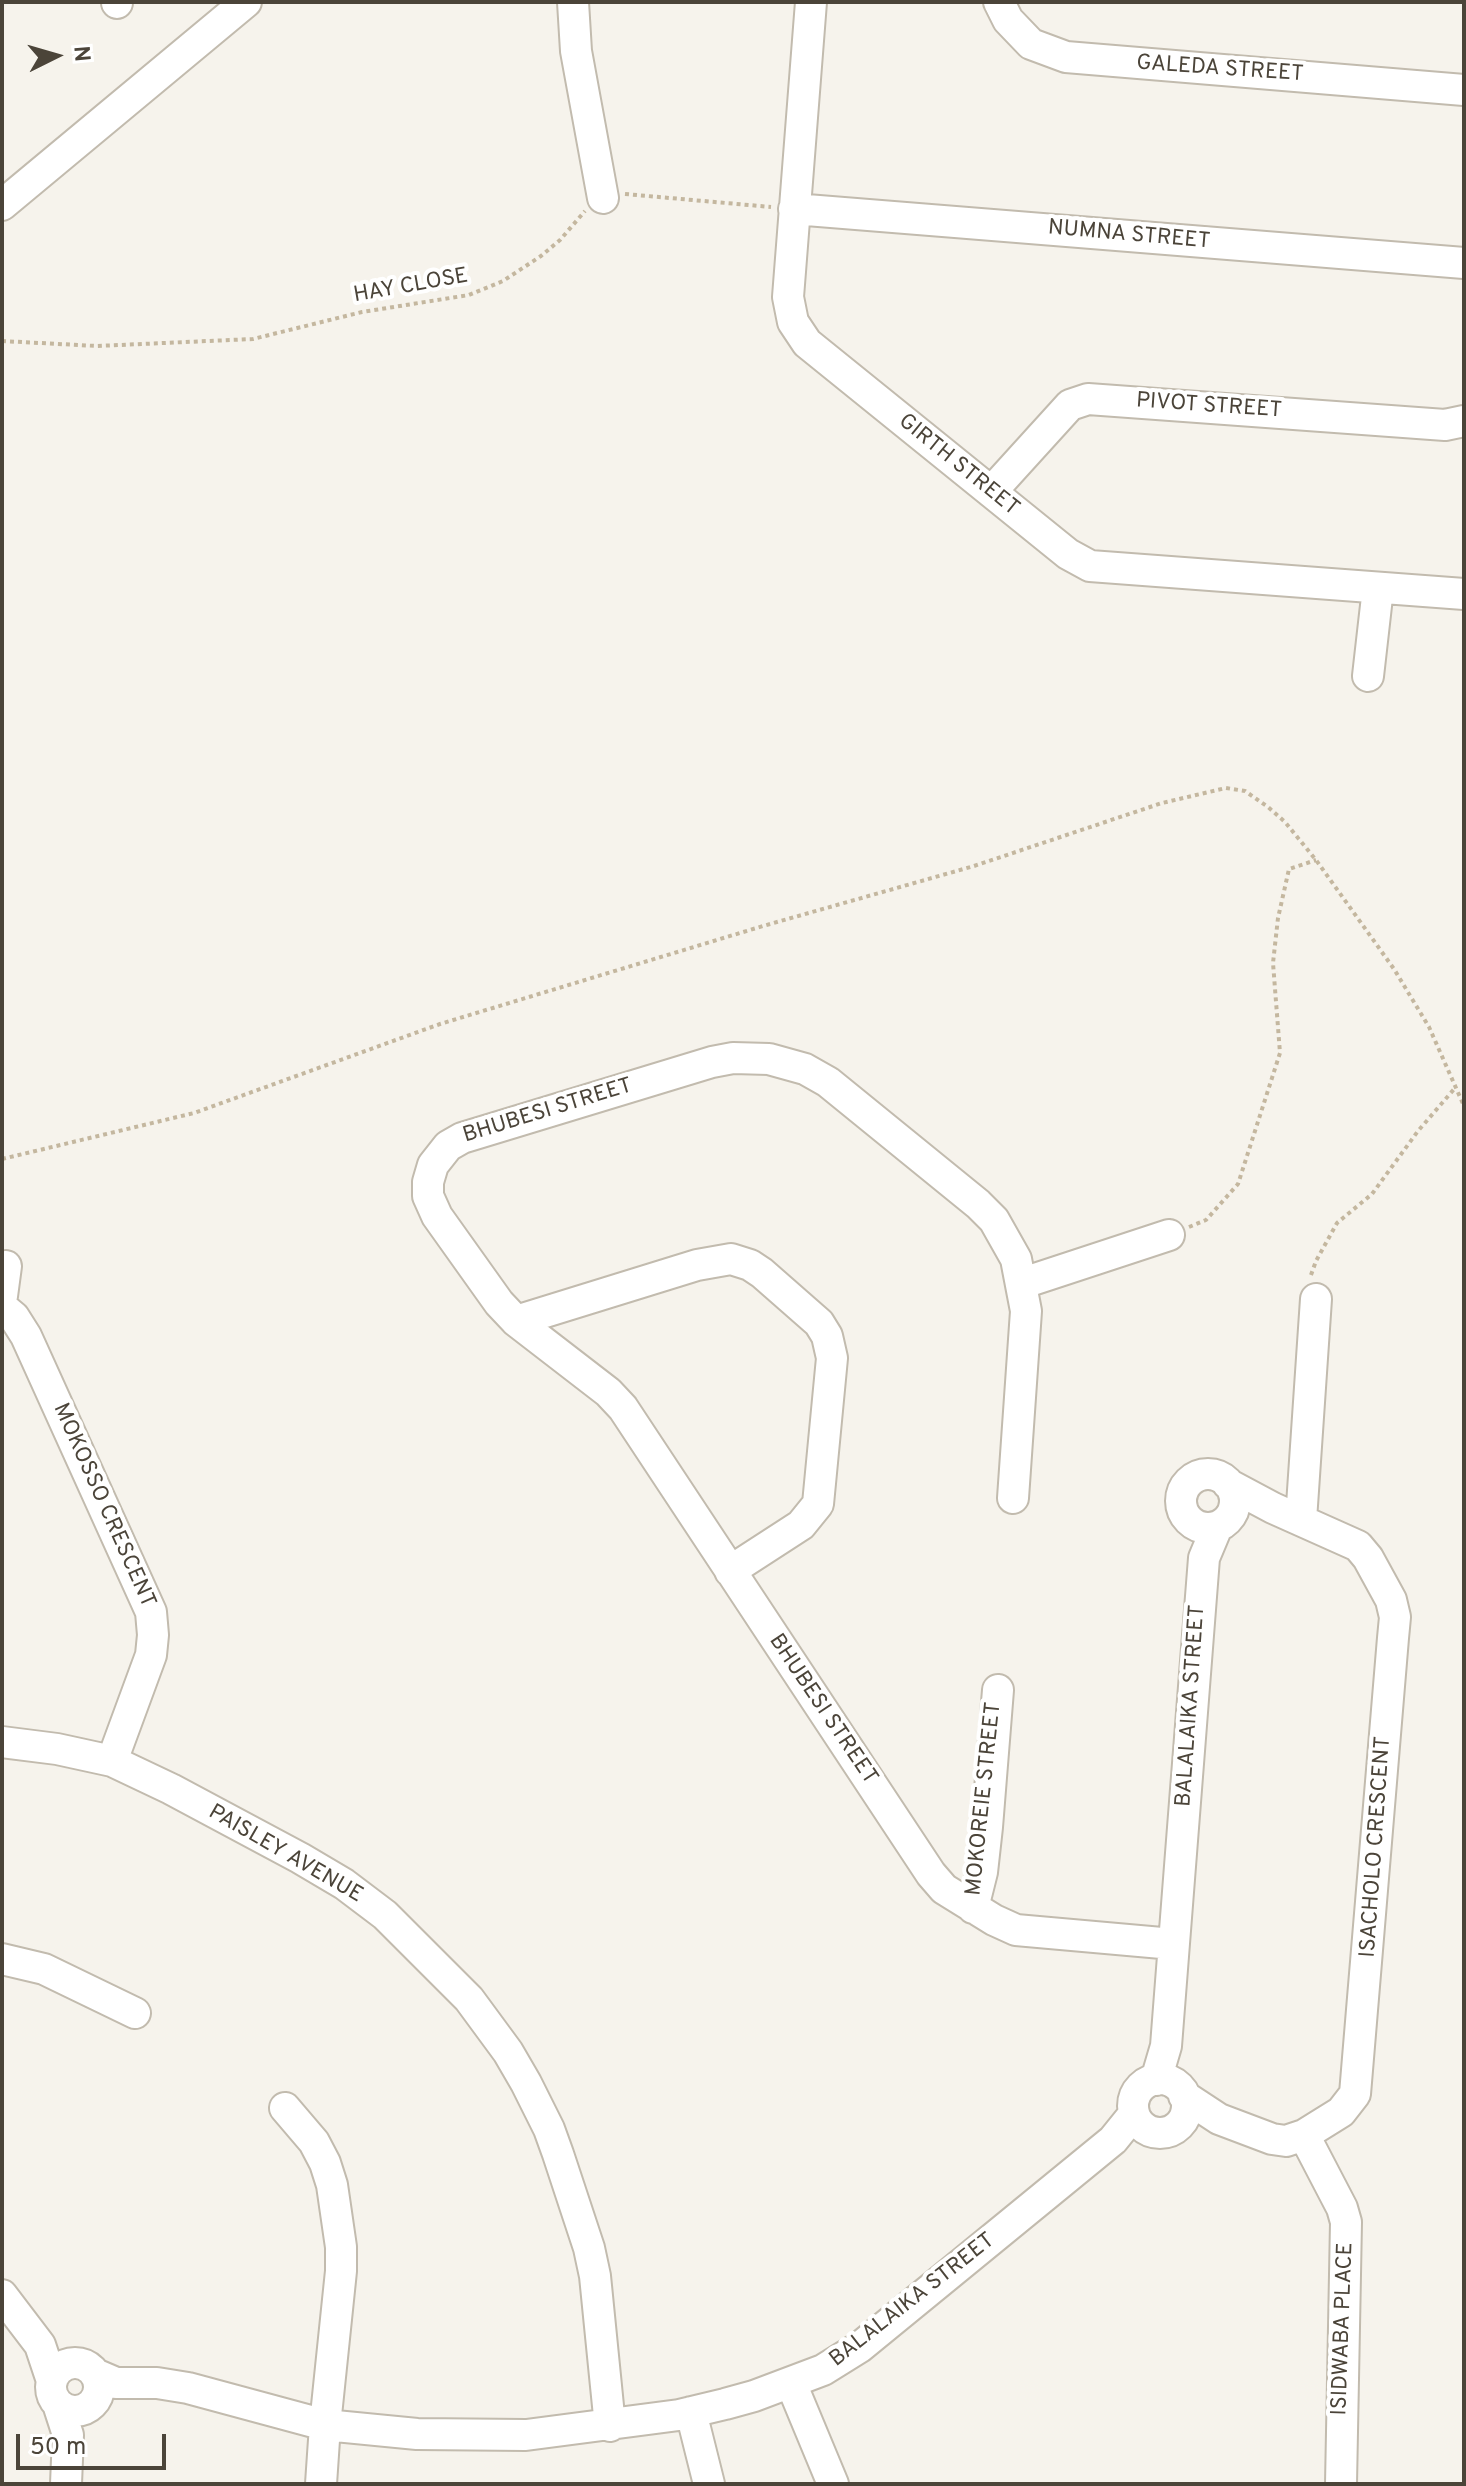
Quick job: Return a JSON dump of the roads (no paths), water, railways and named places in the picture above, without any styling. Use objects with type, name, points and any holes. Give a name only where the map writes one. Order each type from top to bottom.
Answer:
[{"type":"street","points":[[2,205],[246,2]]},
{"type":"street","points":[[573,2],[576,51],[603,198]]},
{"type":"street","name":"GIRTH STREET","points":[[811,2],[788,297],[789,311],[799,333],[828,362],[1068,554],[1090,566],[1464,594]]},
{"type":"street","name":"GALEDA STREET","points":[[999,2],[1008,20],[1031,44],[1066,57],[1464,90]]},
{"type":"street","name":"NUMNA STREET","points":[[794,209],[1464,263]]},
{"type":"street","name":"PIVOT STREET","points":[[991,492],[1070,405],[1088,399],[1445,425],[1464,421]]},
{"type":"street","points":[[1368,676],[1378,588]]},
{"type":"street","name":"BHUBESI STREET","points":[[1013,1498],[1026,1311],[1023,1283],[1007,1240],[986,1212],[844,1094],[805,1069],[769,1059],[733,1058],[712,1062],[454,1141],[441,1152],[433,1165],[428,1182],[432,1209],[499,1303],[516,1321],[615,1399],[931,1874],[944,1889],[1016,1930],[1173,1944]]},
{"type":"street","points":[[1023,1283],[1169,1235]]},
{"type":"street","points":[[516,1321],[697,1265],[731,1259],[762,1273],[819,1323],[827,1336],[832,1358],[818,1504],[801,1525],[730,1571]]},
{"type":"street","points":[[1287,1514],[1316,1299]]},
{"type":"street","name":"MOKOSSO CRESCENT","points":[[2,1307],[20,1324],[26,1336],[149,1606],[153,1635],[151,1655],[112,1761]]},
{"type":"street","name":"ISACHOLO CRESCENT","points":[[1174,2095],[1219,2119],[1272,2139],[1292,2140],[1341,2112],[1351,2101],[1358,2085],[1395,1617],[1391,1600],[1364,1552],[1349,1540],[1287,1514],[1218,1511]]},
{"type":"street","name":"BALALAIKA STREET","points":[[83,2387],[157,2383],[188,2388],[325,2425],[417,2434],[493,2437],[610,2426],[691,2412],[754,2396],[823,2370],[860,2347],[1113,2140],[1143,2123],[1168,2132],[1174,2095],[1166,2046],[1204,1558],[1218,1511]]},
{"type":"street","name":"MOKOREIE STREET","points":[[973,1908],[982,1872],[998,1690]]},
{"type":"street","name":"PAISLEY AVENUE","points":[[2,1742],[57,1749],[112,1761],[171,1789],[344,1884],[407,1935],[477,2010],[508,2052],[538,2104],[589,2248],[595,2276],[610,2426]]},
{"type":"street","points":[[2,1959],[44,1969],[135,2013]]},
{"type":"street","points":[[1143,2123],[1133,2105],[1143,2085],[1174,2095]]},
{"type":"street","points":[[285,2108],[314,2142],[325,2163],[332,2185],[341,2247],[321,2484]]},
{"type":"street","name":"ISIDWABA PLACE","points":[[1304,2135],[1342,2208],[1346,2222],[1341,2484]]},
{"type":"street","points":[[2,2295],[40,2345],[83,2387],[68,2435],[66,2484]]},
{"type":"street","points":[[791,2383],[833,2484]]},
{"type":"street","points":[[691,2412],[709,2484]]}]
